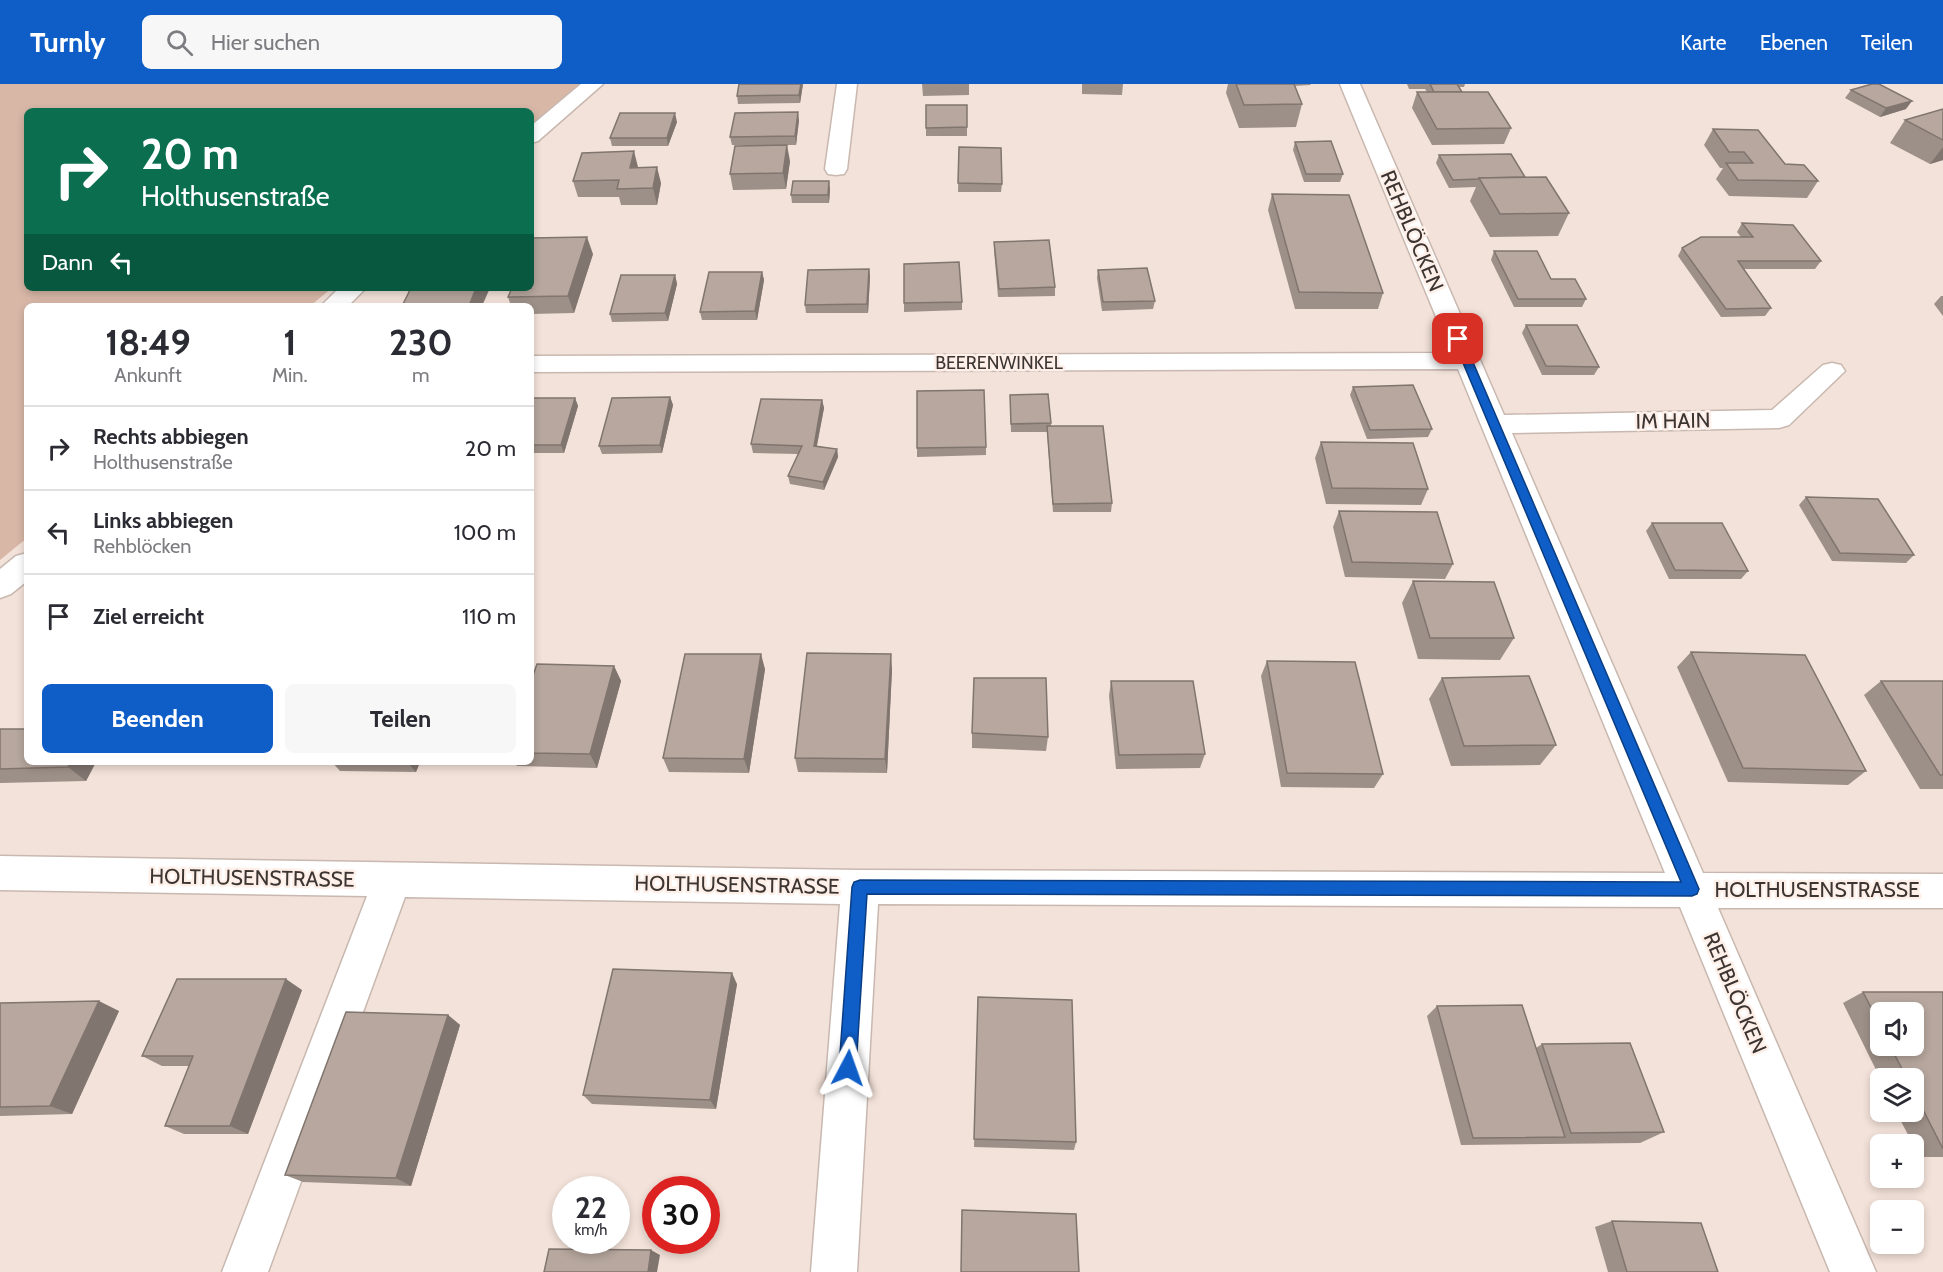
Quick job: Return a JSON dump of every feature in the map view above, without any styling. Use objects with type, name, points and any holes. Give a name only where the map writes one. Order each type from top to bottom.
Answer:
[{"type":"street","points":[[534,134],[593,84]]},
{"type":"street","points":[[836,169],[847,84]]},
{"type":"street","name":"REHBLÖCKEN","points":[[1350,84],[1496,424],[1853,1272]]},
{"type":"street","points":[[336,303],[350,291]]},
{"type":"street","name":"BEERENWINKEL","points":[[534,364],[1467,361]]},
{"type":"street","name":"IM HAIN","points":[[1496,424],[1779,419],[1832,371]]},
{"type":"street","points":[[0,586],[24,566]]},
{"type":"street","name":"HOLTHUSENSTRASSE","points":[[0,873],[860,887],[1943,891]]},
{"type":"street","points":[[245,1272],[392,880]]},
{"type":"street","points":[[834,1272],[860,887]]},
{"type":"shaded area","points":[[0,84],[581,84],[534,123],[534,108],[24,108],[24,291],[328,291],[314,303],[24,303],[24,540],[0,560]]},
{"type":"building","points":[[739,84],[801,84],[799,95],[737,96]]},
{"type":"building","points":[[1236,84],[1294,84],[1302,104],[1244,105]]},
{"type":"building","points":[[1430,84],[1457,84],[1462,92],[1434,92]]},
{"type":"building","points":[[1879,84],[1912,101],[1886,108],[1851,90]]},
{"type":"building","points":[[1417,92],[1488,92],[1511,128],[1437,129]]},
{"type":"building","points":[[926,105],[967,105],[967,127],[926,128]]},
{"type":"building","points":[[1943,109],[1943,140],[1905,120]]},
{"type":"building","points":[[798,112],[795,136],[730,137],[735,113]]},
{"type":"building","points":[[620,113],[675,113],[667,138],[610,138]]},
{"type":"building","points":[[1713,129],[1758,130],[1785,164],[1804,165],[1818,181],[1738,180],[1726,163],[1753,163],[1744,152],[1729,152]]},
{"type":"building","points":[[1331,141],[1343,174],[1306,174],[1295,142]]},
{"type":"building","points":[[787,145],[783,173],[730,174],[735,146]]},
{"type":"building","points":[[959,147],[1001,148],[1002,184],[958,183]]},
{"type":"building","points":[[634,151],[630,168],[657,167],[653,188],[617,189],[619,180],[573,181],[582,153]]},
{"type":"building","points":[[1511,154],[1525,177],[1453,180],[1439,155]]},
{"type":"building","points":[[1546,177],[1569,213],[1500,214],[1479,178]]},
{"type":"building","points":[[793,181],[829,181],[828,195],[791,195]]},
{"type":"building","points":[[1272,194],[1349,195],[1383,293],[1299,292]]},
{"type":"building","points":[[1742,223],[1793,225],[1821,261],[1738,261],[1771,308],[1726,309],[1682,248],[1701,237],[1753,237]]},
{"type":"building","points":[[587,237],[568,296],[508,297],[511,291],[534,291],[534,238]]},
{"type":"building","points":[[1049,240],[1055,287],[999,289],[994,242]]},
{"type":"building","points":[[1494,251],[1537,251],[1551,279],[1575,279],[1586,299],[1518,299]]},
{"type":"building","points":[[959,262],[962,302],[904,303],[904,264]]},
{"type":"building","points":[[1147,268],[1155,301],[1103,302],[1098,270]]},
{"type":"building","points":[[869,269],[867,304],[805,305],[808,270]]},
{"type":"building","points":[[709,272],[762,272],[755,311],[700,312]]},
{"type":"building","points":[[621,275],[675,275],[665,313],[610,314]]},
{"type":"building","points":[[410,291],[475,291],[470,303],[404,303]]},
{"type":"building","points":[[1526,325],[1577,325],[1599,367],[1546,366]]},
{"type":"building","points":[[1413,385],[1432,429],[1370,430],[1353,387]]},
{"type":"building","points":[[984,390],[986,447],[917,448],[917,391]]},
{"type":"building","points":[[1048,394],[1051,423],[1011,424],[1010,395]]},
{"type":"building","points":[[670,397],[660,445],[599,446],[612,398]]},
{"type":"building","points":[[534,398],[575,398],[561,445],[534,445]]},
{"type":"building","points":[[761,399],[822,400],[814,446],[837,449],[823,482],[788,476],[802,446],[751,444]]},
{"type":"building","points":[[1047,426],[1103,426],[1112,503],[1053,504]]},
{"type":"building","points":[[1321,442],[1413,443],[1428,489],[1332,488]]},
{"type":"building","points":[[1806,497],[1878,499],[1914,555],[1840,553]]},
{"type":"building","points":[[1339,511],[1437,512],[1453,564],[1352,562]]},
{"type":"building","points":[[1652,523],[1722,523],[1748,571],[1675,570]]},
{"type":"building","points":[[1413,581],[1494,582],[1514,638],[1430,638]]},
{"type":"building","points":[[1691,652],[1805,655],[1866,771],[1743,768]]},
{"type":"building","points":[[807,653],[891,654],[885,759],[795,758]]},
{"type":"building","points":[[685,654],[761,654],[744,759],[663,758]]},
{"type":"building","points":[[1267,661],[1355,662],[1383,774],[1287,773]]},
{"type":"building","points":[[537,664],[614,666],[590,754],[534,753],[534,672]]},
{"type":"building","points":[[1529,676],[1556,745],[1464,746],[1442,678]]},
{"type":"building","points":[[974,678],[1046,678],[1048,737],[972,733]]},
{"type":"building","points":[[1111,681],[1193,681],[1205,754],[1119,755]]},
{"type":"building","points":[[1881,681],[1943,681],[1943,775],[1940,775]]},
{"type":"building","points":[[0,729],[24,729],[24,765],[69,765],[68,767],[0,769]]},
{"type":"building","points":[[613,969],[732,973],[710,1100],[583,1095]]},
{"type":"building","points":[[177,979],[286,979],[230,1126],[165,1126],[193,1056],[142,1056]]},
{"type":"building","points":[[1863,992],[1943,992],[1943,1149],[1924,1112],[1924,1068],[1902,1068],[1895,1056],[1924,1056],[1924,1002],[1870,1002],[1870,1006]]},
{"type":"building","points":[[978,997],[1072,1000],[1076,1142],[974,1139]]},
{"type":"building","points":[[99,1001],[50,1106],[0,1107],[0,1003]]},
{"type":"building","points":[[1522,1005],[1565,1137],[1473,1138],[1437,1006]]},
{"type":"building","points":[[346,1012],[448,1015],[396,1178],[285,1175]]},
{"type":"building","points":[[1630,1043],[1664,1132],[1571,1133],[1542,1044]]},
{"type":"building","points":[[962,1210],[1076,1214],[1079,1272],[961,1272]]},
{"type":"building","points":[[1612,1221],[1701,1223],[1718,1272],[1627,1272]]},
{"type":"building","points":[[549,1249],[552,1249],[552,1254],[630,1254],[630,1250],[642,1250],[642,1254],[650,1254],[648,1272],[544,1272]]},
{"type":"route","points":[[848,1068],[860,887],[1692,889],[1458,339]]}]
